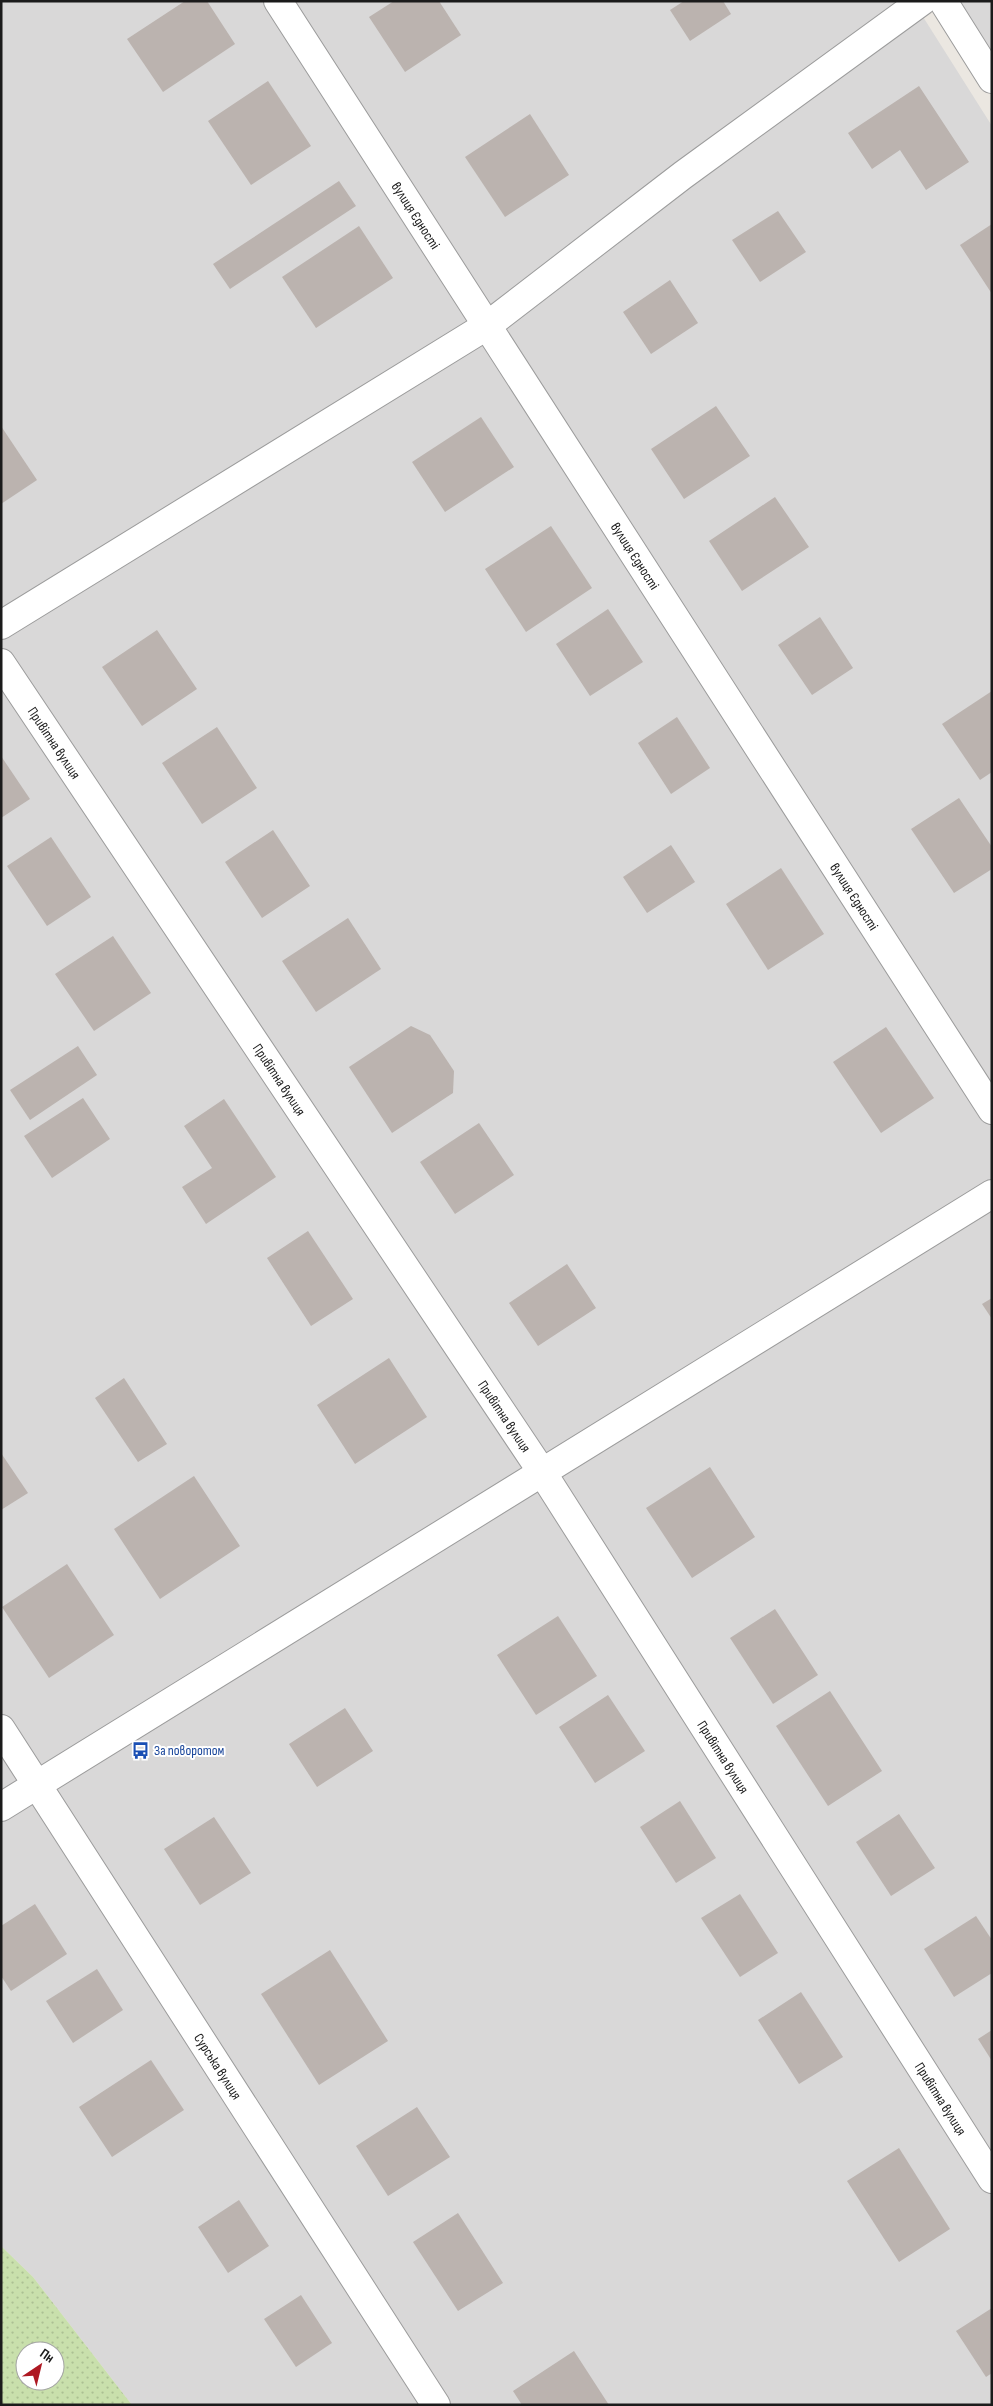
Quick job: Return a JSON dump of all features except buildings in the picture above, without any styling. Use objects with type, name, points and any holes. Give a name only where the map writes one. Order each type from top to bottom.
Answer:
[{"type":"street","name":"вулиця Єдності","points":[[278,1],[488,324],[992,1110]]},
{"type":"street","points":[[1,624],[488,324],[683,174],[922,1]]},
{"type":"street","points":[[943,1],[992,79]]},
{"type":"street","name":"Привітна вулиця","points":[[1,663],[542,1472],[992,2179]]},
{"type":"street","points":[[1,1807],[992,1194]]},
{"type":"street","name":"Сурська вулиця","points":[[1,1728],[436,2405]]},
{"type":"shaded area","points":[[1,1],[913,1],[992,126],[992,2405],[132,2405],[33,2277],[1,2246]]},
{"type":"shaded area","points":[[957,1],[992,1],[992,56]]},
{"type":"green space","points":[[1,2246],[33,2277],[132,2405],[1,2405]]},
{"type":"place","name":"За поворотом","points":[[140,1750]]}]
